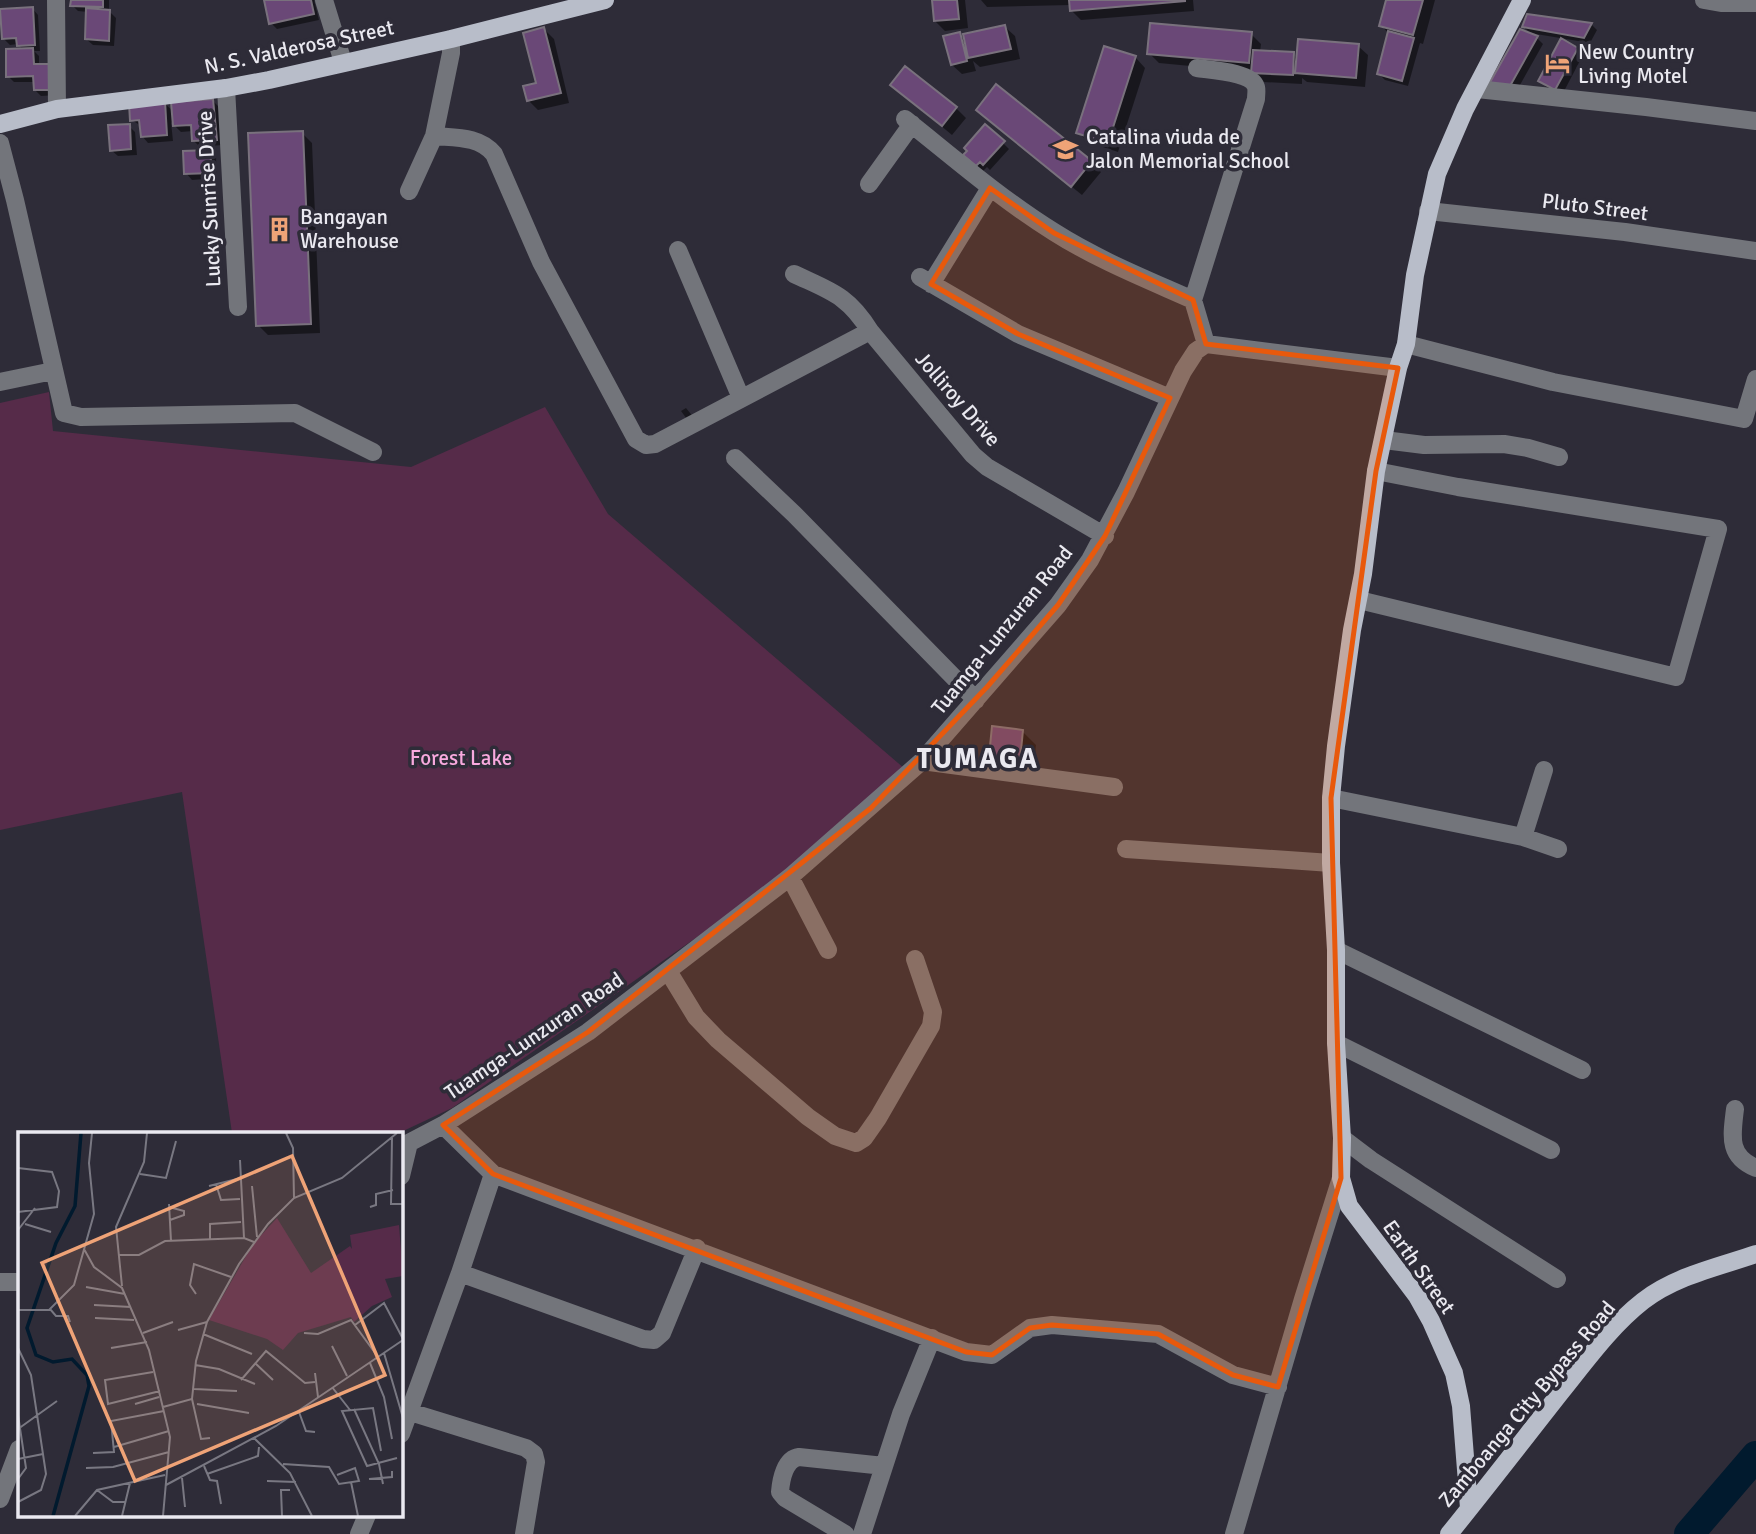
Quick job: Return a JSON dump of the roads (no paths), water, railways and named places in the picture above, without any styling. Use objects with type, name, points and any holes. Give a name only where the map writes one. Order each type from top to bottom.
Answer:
[{"type":"main road","name":"N. S. Valderosa Street","points":[[0,124],[57,109],[226,88],[451,39],[604,0]]},
{"type":"main road","points":[[1341,1178],[1331,798],[1336,746],[1377,471],[1437,174],[1465,109],[1522,0]]},
{"type":"main road","name":"Earth Street","points":[[1341,1178],[1349,1206],[1417,1296],[1454,1373],[1461,1406],[1469,1508]]},
{"type":"main road","name":"Zamboanga City Bypass Road","points":[[1449,1534],[1586,1360],[1643,1301],[1685,1278],[1756,1254]]},
{"type":"street","points":[[56,0],[57,109]]},
{"type":"street","points":[[324,0],[343,62]]},
{"type":"street","points":[[1704,0],[1756,3]]},
{"type":"street","points":[[409,191],[434,136],[451,52],[451,39]]},
{"type":"street","points":[[1197,68],[1236,74],[1252,80],[1256,87],[1256,99],[1193,300],[1206,344],[1402,355],[1744,419],[1756,379]]},
{"type":"street","name":"Lucky Sunrise Drive","points":[[226,88],[238,307]]},
{"type":"street","points":[[1477,89],[1756,121]]},
{"type":"street","points":[[869,184],[908,121],[990,188],[1054,233],[1115,266],[1193,300]]},
{"type":"street","points":[[434,136],[476,141],[485,144],[494,154],[541,262],[636,439],[646,445],[655,444],[870,331]]},
{"type":"street","points":[[0,143],[64,414],[295,413],[373,452]]},
{"type":"street","points":[[990,188],[925,281],[1018,334],[1170,398]]},
{"type":"street","name":"Pluto Street","points":[[1428,211],[1625,232],[1756,251]]},
{"type":"street","points":[[678,250],[741,398]]},
{"type":"street","name":"Jolliroy Drive","points":[[794,274],[836,293],[857,310],[870,331],[973,456],[987,467],[1105,536]]},
{"type":"street","name":"Tuamga-Lunzuran Road","points":[[405,1145],[443,1125],[588,1032],[790,877],[922,761],[1058,605],[1105,536],[1183,371],[1196,351],[1206,344]]},
{"type":"street","points":[[0,383],[52,371]]},
{"type":"street","points":[[1384,440],[1424,446],[1504,444],[1528,447],[1559,457]]},
{"type":"street","points":[[735,458],[794,514],[976,700]]},
{"type":"street","points":[[1359,600],[1676,677],[1718,529],[1458,487],[1377,471]]},
{"type":"street","points":[[922,761],[1114,787]]},
{"type":"street","points":[[1523,837],[1544,770]]},
{"type":"street","points":[[1331,798],[1523,837],[1558,849]]},
{"type":"street","points":[[1126,849],[1331,863]]},
{"type":"street","points":[[790,877],[828,950]]},
{"type":"street","points":[[1336,950],[1583,1070]]},
{"type":"street","points":[[668,971],[696,1017],[719,1040],[808,1117],[835,1136],[856,1143],[864,1138],[878,1118],[931,1026],[933,1012],[915,958]]},
{"type":"street","points":[[1336,1043],[1551,1150]]},
{"type":"street","points":[[1735,1109],[1732,1131],[1736,1154],[1746,1164],[1756,1168]]},
{"type":"street","points":[[443,1125],[493,1174],[697,1248],[967,1352],[992,1355],[1030,1328],[1052,1325],[1158,1334],[1233,1375],[1278,1387]]},
{"type":"street","points":[[1342,1138],[1371,1160],[1557,1279]]},
{"type":"street","points":[[402,1168],[405,1145]]},
{"type":"street","points":[[402,1432],[493,1174]]},
{"type":"street","points":[[1234,1534],[1341,1178]]},
{"type":"street","points":[[460,1273],[643,1339],[654,1340],[662,1334],[697,1248]]},
{"type":"street","points":[[0,1282],[18,1282]]},
{"type":"street","points":[[862,1534],[901,1414],[932,1338]]},
{"type":"street","points":[[410,1412],[526,1448],[534,1454],[536,1462],[524,1534]]},
{"type":"street","points":[[0,1499],[18,1452]]},
{"type":"street","points":[[845,1534],[785,1498],[780,1492],[789,1462],[799,1457],[884,1466]]},
{"type":"street","points":[[359,1534],[367,1516]]},
{"type":"waterway","points":[[1689,1534],[1756,1456]]},
{"type":"place","name":"New Country Living Motel","points":[[1558,64]]},
{"type":"place","name":"Catalina viuda de Jalon Memorial School","points":[[1066,149]]},
{"type":"place","name":"Bangayan Warehouse","points":[[280,229]]},
{"type":"district","name":"TUMAGA","points":[[978,758]]},
{"type":"park label","name":"Forest Lake","points":[[461,758]]}]
